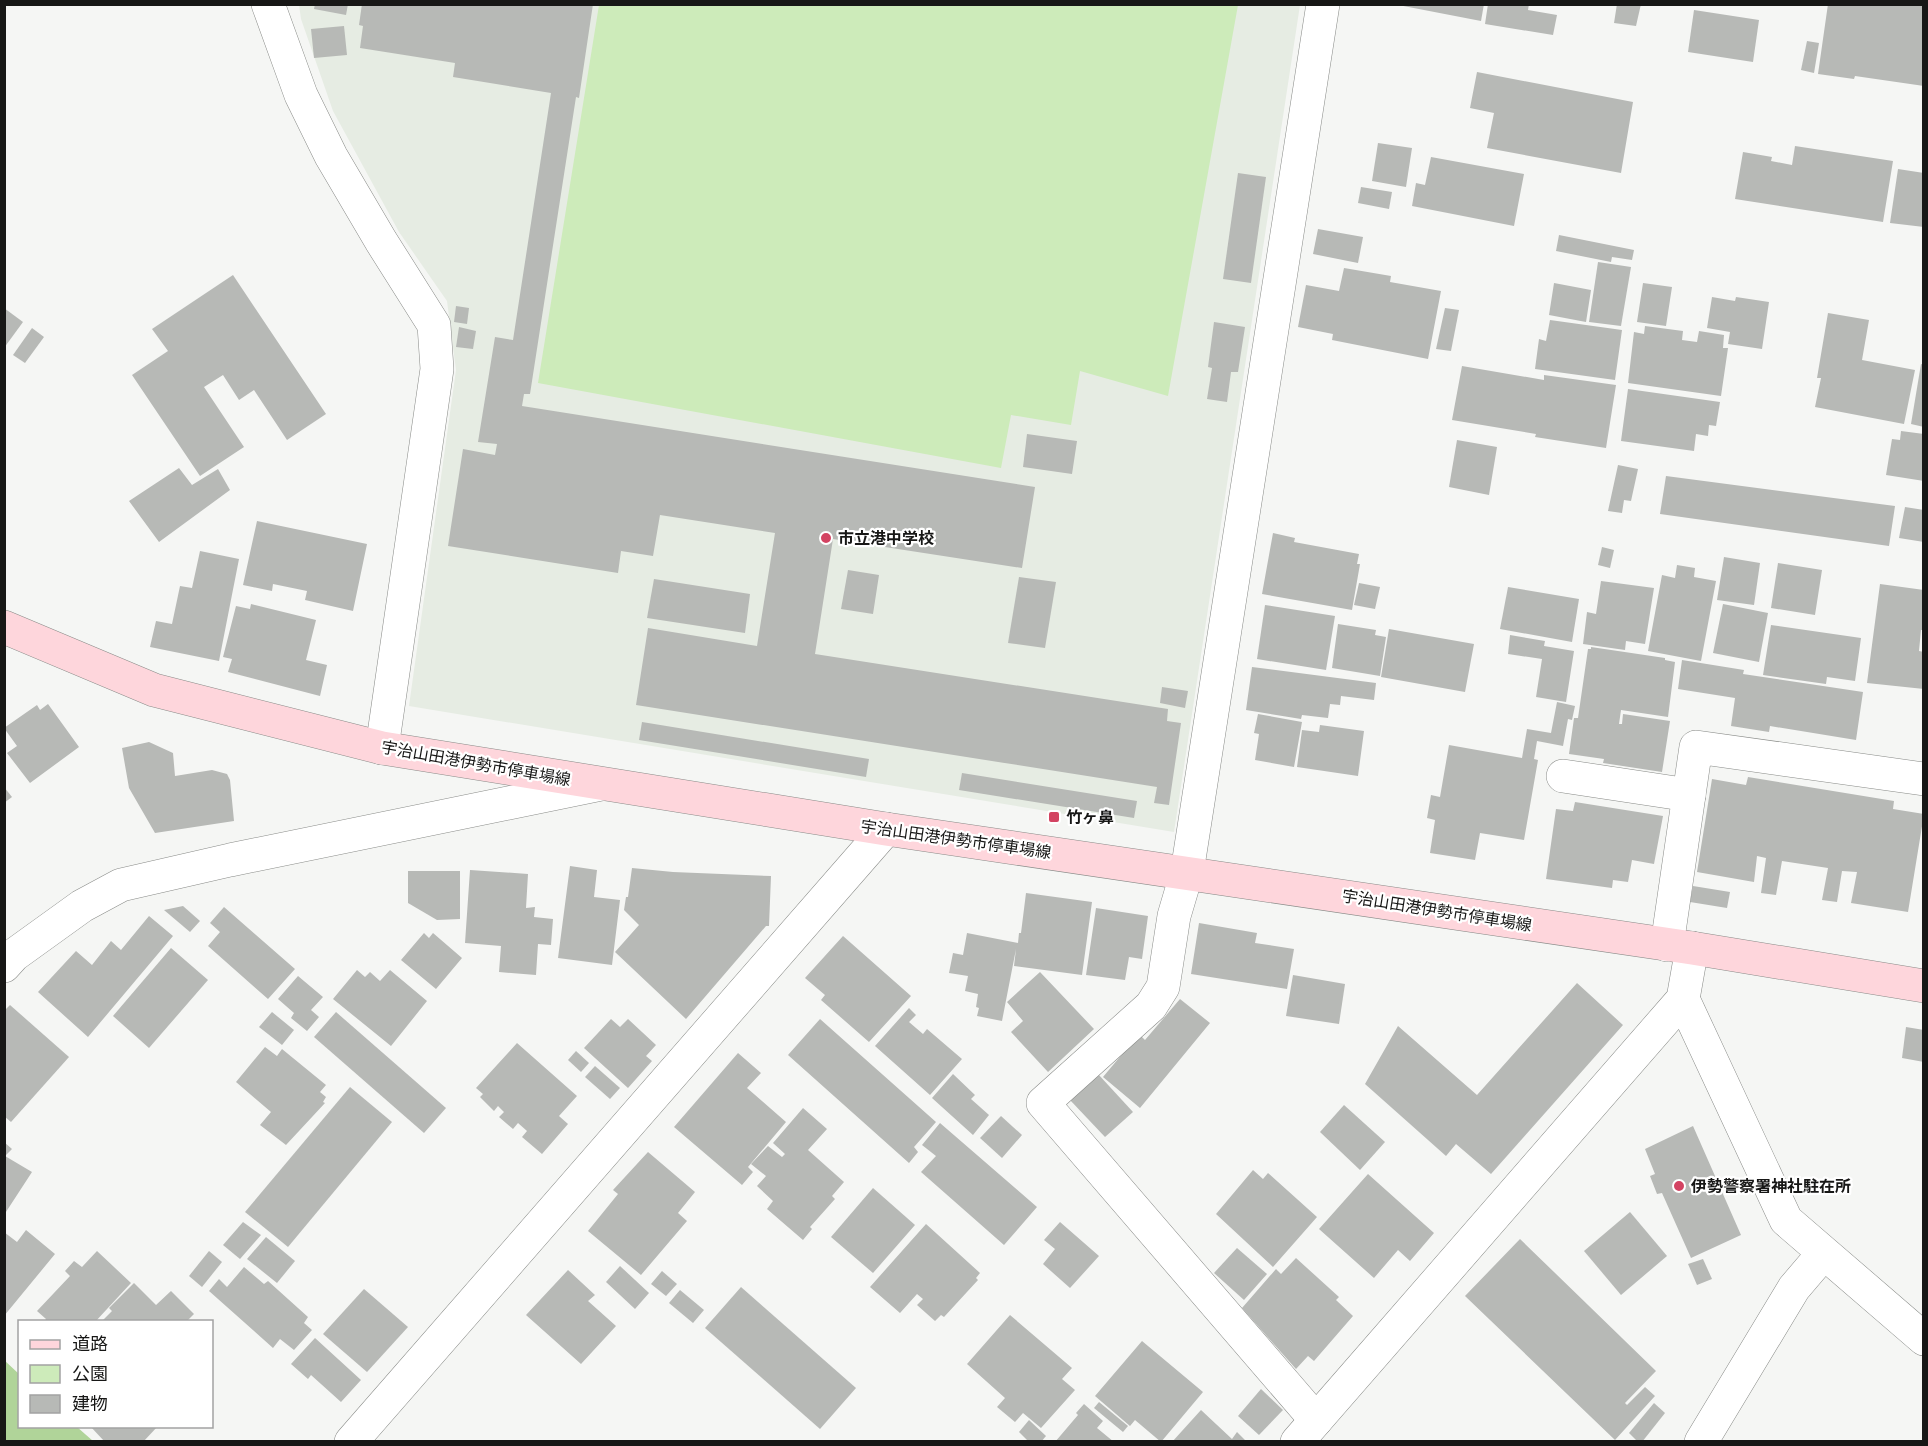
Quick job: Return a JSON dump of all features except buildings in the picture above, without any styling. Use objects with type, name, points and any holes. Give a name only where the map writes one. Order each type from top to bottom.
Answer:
[{"type":"main road","name":"宇治山田港伊勢市停車場線","points":[[4,627],[154,690],[382,748],[886,829],[1187,872],[1923,986]]},
{"type":"street","points":[[268,4],[301,95],[331,156],[381,241],[435,325],[437,369],[382,748]]},
{"type":"street","points":[[1323,4],[1187,872],[1174,916],[1162,987],[1151,1006],[1043,1103],[1313,1432],[1683,999]]},
{"type":"street","points":[[1923,780],[1696,747],[1689,795],[1679,947],[1683,999],[1786,1220],[1923,1339]]},
{"type":"street","points":[[1563,776],[1689,795]]},
{"type":"street","points":[[4,966],[15,955],[82,906],[121,885],[230,860],[601,784]]},
{"type":"street","points":[[351,1442],[886,829]]},
{"type":"street","points":[[1701,1442],[1794,1288],[1823,1254]]},
{"type":"shaded area","name":"市立港中学校","points":[[299,5],[1300,5],[1174,832],[409,706],[456,370],[447,301],[399,232],[333,111],[301,19]]},
{"type":"green space","points":[[599,5],[1238,5],[1168,396],[1080,371],[1071,425],[1011,415],[1001,468],[538,383]]},
{"type":"green space","points":[[4,1360],[18,1373],[18,1428],[78,1428],[93,1441],[5,1441]]},
{"type":"place","name":"市立港中学校","points":[[826,538]]},
{"type":"place","name":"竹ヶ鼻","points":[[1054,817]]},
{"type":"place","name":"伊勢警察署神社駐在所","points":[[1679,1186]]}]
